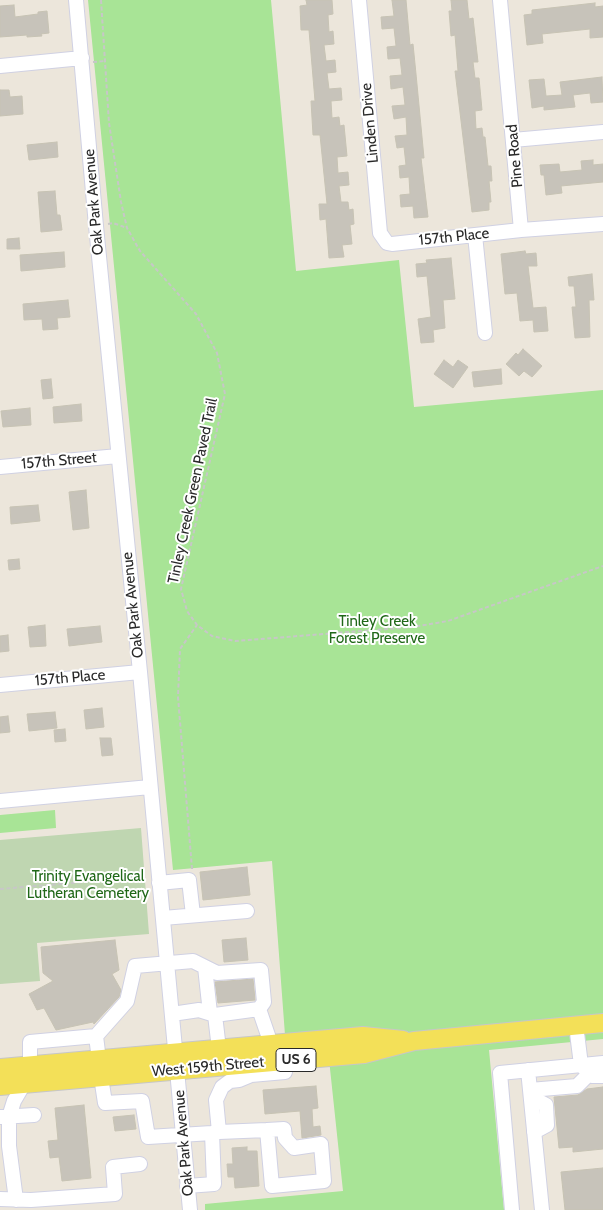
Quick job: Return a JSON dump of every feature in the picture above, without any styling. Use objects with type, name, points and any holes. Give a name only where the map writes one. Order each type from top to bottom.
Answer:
[{"type":"main road","name":"West 159th Street","points":[[0,1068],[30,1066],[247,1073],[364,1054],[414,1041],[603,1023]]},
{"type":"main road","name":"West 159th Street","points":[[0,1086],[24,1084],[176,1052],[363,1036],[414,1041]]},
{"type":"street","name":"Oak Park Avenue","points":[[76,0],[88,60],[96,226],[190,1210]]},
{"type":"street","name":"Linden Drive","points":[[359,0],[380,234],[387,243]]},
{"type":"street","name":"Pine Road","points":[[500,0],[521,230]]},
{"type":"street","points":[[0,66],[88,60]]},
{"type":"street","points":[[513,140],[603,132]]},
{"type":"street","points":[[521,230],[603,224]]},
{"type":"street","name":"157th Place","points":[[387,243],[521,230]]},
{"type":"street","points":[[475,235],[485,332]]},
{"type":"street","name":"157th Street","points":[[0,467],[118,456]]},
{"type":"street","name":"157th Place","points":[[0,685],[140,672]]},
{"type":"street","points":[[0,801],[150,787]]},
{"type":"street","points":[[160,883],[189,880],[193,915]]},
{"type":"street","points":[[163,918],[247,910]]},
{"type":"street","points":[[30,1066],[30,1042],[96,1036],[127,1001],[135,966],[193,961],[217,973],[261,970],[264,1002],[259,1009],[212,1014],[199,1010],[172,1014]]},
{"type":"street","points":[[206,967],[219,1049]]},
{"type":"street","points":[[259,1009],[271,1044]]},
{"type":"street","points":[[576,1026],[591,1072]]},
{"type":"street","points":[[96,1036],[105,1103],[142,1101],[148,1137],[183,1135],[216,1133],[267,1130],[284,1129],[285,1138],[294,1148],[321,1144],[324,1181],[272,1186],[267,1130]]},
{"type":"street","points":[[530,1094],[577,1086],[603,1063]]},
{"type":"street","points":[[512,1210],[500,1074],[528,1070],[591,1072]]},
{"type":"street","points":[[528,1070],[530,1094]]},
{"type":"street","points":[[188,1186],[214,1184],[216,1100],[222,1087],[247,1073],[285,1072]]},
{"type":"street","points":[[4,1117],[24,1084]]},
{"type":"street","points":[[530,1094],[546,1105],[547,1125],[534,1132],[542,1210]]},
{"type":"street","points":[[0,1103],[9,1146],[16,1200]]},
{"type":"street","points":[[4,1117],[34,1115]]},
{"type":"street","points":[[0,1199],[16,1200],[115,1194],[113,1167],[140,1164]]},
{"type":"path","name":"Tinley Creek Green Paved Trail","points":[[101,0],[109,122],[121,202],[127,228],[140,252],[196,314],[217,353],[225,394],[181,589],[187,610],[197,625]]},
{"type":"path","points":[[88,60],[105,61]]},
{"type":"path","points":[[96,226],[113,223],[127,228]]},
{"type":"path","points":[[189,880],[192,872],[178,697],[180,649],[197,625],[212,636],[235,641],[413,627],[448,620],[603,566]]},
{"type":"path","points":[[0,889],[143,877]]},
{"type":"green space","name":"Tinley Creek Forest Preserve","points":[[88,0],[271,0],[296,271],[399,260],[414,407],[603,390],[603,1039],[489,1050],[504,1210],[205,1210],[205,1204],[343,1191],[326,1031],[285,1035],[272,861],[173,870]]},
{"type":"green space","points":[[55,810],[56,828],[0,833],[0,815]]},
{"type":"green space","name":"Trinity Evangelical Lutheran Cemetery","points":[[141,828],[149,934],[37,943],[40,981],[0,984],[0,840]]},
{"type":"building","points":[[306,0],[332,0],[333,14],[328,15],[329,32],[333,31],[334,44],[324,45],[326,61],[335,60],[336,72],[327,73],[329,89],[341,88],[342,100],[331,101],[332,118],[339,117],[340,126],[344,125],[347,156],[337,157],[338,173],[348,172],[349,185],[339,186],[341,202],[348,202],[349,210],[353,209],[354,224],[350,225],[352,244],[342,245],[344,257],[329,258],[326,219],[320,220],[319,204],[327,204],[320,135],[313,135],[311,101],[315,101],[309,30],[301,30],[300,6],[307,5]]},
{"type":"building","points":[[392,0],[406,0],[410,45],[413,44],[424,158],[421,158],[428,217],[414,218],[413,206],[401,207],[400,195],[410,194],[409,177],[400,178],[399,166],[406,165],[404,147],[397,148],[395,136],[407,135],[406,117],[394,119],[392,106],[405,105],[403,87],[391,89],[390,76],[402,75],[400,58],[388,59],[387,47],[396,46],[394,28],[382,29],[381,17],[394,16]]},
{"type":"building","points":[[451,0],[467,0],[469,19],[473,18],[478,62],[473,62],[475,78],[479,78],[482,110],[475,111],[476,129],[482,128],[483,137],[485,137],[488,166],[491,166],[492,181],[489,181],[491,202],[489,202],[489,210],[472,212],[455,71],[458,71],[455,35],[451,36],[449,11],[452,11]]},
{"type":"building","points":[[595,3],[595,7],[603,6],[603,37],[590,38],[590,29],[542,34],[543,43],[527,45],[524,15],[532,14],[532,10]]},
{"type":"building","points":[[14,5],[15,17],[47,11],[49,33],[41,34],[42,36],[0,37],[0,6]]},
{"type":"building","points":[[602,77],[603,102],[591,103],[590,93],[573,95],[575,107],[544,110],[544,106],[532,108],[529,80],[544,79],[546,96],[562,95],[560,82]]},
{"type":"building","points":[[0,90],[9,90],[10,97],[22,96],[23,114],[0,116]]},
{"type":"building","points":[[57,142],[58,157],[29,160],[27,145]]},
{"type":"building","points":[[593,160],[593,165],[603,164],[603,182],[561,186],[562,193],[546,195],[544,175],[541,175],[540,165],[559,164],[560,172],[582,170],[581,161]]},
{"type":"building","points":[[55,191],[57,215],[60,215],[62,230],[41,232],[38,192]]},
{"type":"building","points":[[19,238],[20,249],[7,249],[7,239]]},
{"type":"building","points":[[525,251],[526,254],[536,253],[537,266],[528,266],[533,308],[546,307],[548,331],[534,332],[533,320],[520,321],[517,293],[505,294],[501,254]]},
{"type":"building","points":[[64,252],[65,267],[21,271],[20,255]]},
{"type":"building","points":[[451,258],[455,299],[443,300],[445,328],[433,330],[434,342],[421,343],[418,319],[431,317],[427,276],[417,277],[416,264],[427,263],[426,260]]},
{"type":"building","points":[[592,274],[594,300],[589,300],[590,337],[575,338],[572,307],[576,307],[574,286],[569,286],[568,277]]},
{"type":"building","points":[[68,300],[70,317],[57,318],[58,329],[43,330],[42,319],[24,320],[23,304]]},
{"type":"building","points":[[523,349],[542,366],[532,377],[524,371],[519,376],[506,364],[516,353],[518,355]]},
{"type":"building","points":[[444,360],[453,367],[458,360],[468,367],[453,388],[434,374]]},
{"type":"building","points":[[501,369],[502,384],[474,387],[472,372]]},
{"type":"building","points":[[51,379],[53,398],[43,399],[41,380]]},
{"type":"building","points":[[81,404],[82,421],[54,423],[53,407]]},
{"type":"building","points":[[30,408],[31,425],[3,427],[1,411]]},
{"type":"building","points":[[86,490],[89,528],[73,530],[69,492]]},
{"type":"building","points":[[38,505],[40,521],[11,524],[10,507]]},
{"type":"building","points":[[19,559],[20,569],[9,570],[8,560]]},
{"type":"building","points":[[45,625],[46,646],[30,647],[28,627]]},
{"type":"building","points":[[100,626],[102,642],[69,646],[67,629]]},
{"type":"building","points":[[8,635],[9,651],[0,652],[0,636]]},
{"type":"building","points":[[102,708],[104,727],[86,729],[84,710]]},
{"type":"building","points":[[55,712],[57,728],[29,731],[27,714]]},
{"type":"building","points":[[8,716],[10,732],[0,733],[0,717]]},
{"type":"building","points":[[65,729],[66,741],[55,742],[54,730]]},
{"type":"building","points":[[100,738],[111,738],[113,755],[102,756]]},
{"type":"building","points":[[247,867],[250,895],[203,900],[200,872]]},
{"type":"building","points":[[246,938],[248,960],[224,962],[222,940]]},
{"type":"building","points":[[115,940],[119,970],[112,974],[121,990],[119,997],[94,1024],[93,1022],[56,1030],[44,1008],[37,1010],[29,994],[53,981],[43,973],[41,947]]},
{"type":"building","points":[[253,979],[255,1000],[218,1003],[215,982]]},
{"type":"building","points":[[316,1086],[318,1108],[312,1109],[313,1127],[320,1126],[321,1135],[302,1138],[300,1111],[265,1114],[263,1090]]},
{"type":"building","points":[[603,1087],[603,1149],[573,1152],[573,1147],[559,1148],[554,1097],[578,1095],[587,1089]]},
{"type":"building","points":[[84,1105],[91,1178],[62,1181],[59,1157],[50,1158],[48,1141],[58,1140],[55,1108]]},
{"type":"building","points":[[134,1115],[136,1129],[115,1131],[113,1117]]},
{"type":"building","points":[[247,1147],[247,1151],[257,1151],[259,1186],[235,1188],[234,1177],[228,1177],[227,1164],[233,1164],[232,1148]]},
{"type":"building","points":[[603,1168],[603,1210],[565,1210],[561,1172]]}]
